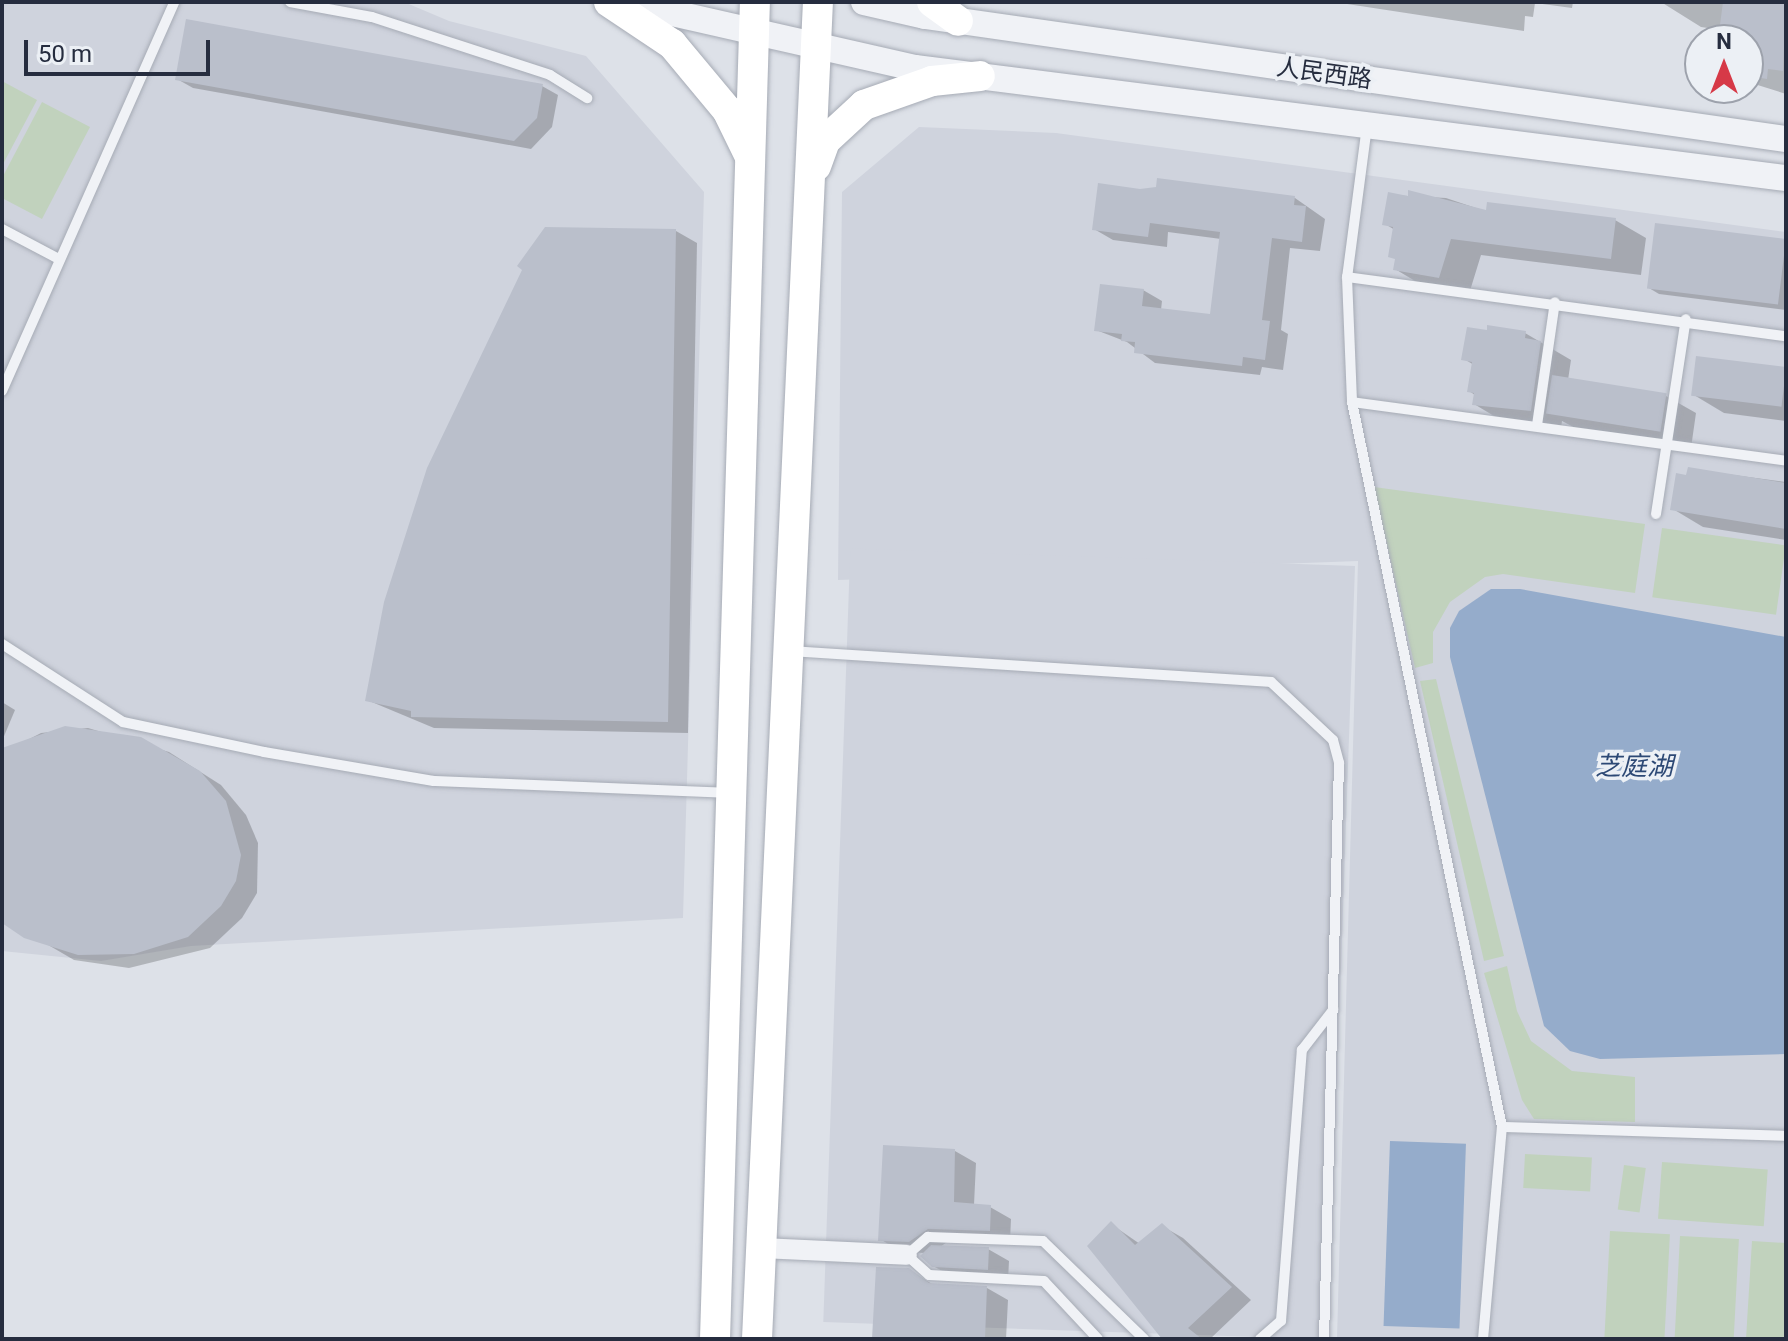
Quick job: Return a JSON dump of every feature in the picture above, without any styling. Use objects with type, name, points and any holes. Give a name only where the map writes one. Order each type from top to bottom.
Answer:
[{"type":"main road","points":[[609,2],[672,44],[727,110],[753,165]]},
{"type":"main road","points":[[757,1339],[818,2]]},
{"type":"main road","points":[[932,2],[958,21]]},
{"type":"main road","points":[[715,1339],[753,165],[755,16]]},
{"type":"main road","points":[[809,183],[825,141],[864,105],[932,81],[980,76]]},
{"type":"street","points":[[624,2],[755,16],[816,45],[915,68],[1367,122],[1786,178]]},
{"type":"street","name":"人民西路","points":[[864,2],[958,21],[1786,139]]},
{"type":"street","points":[[761,1248],[907,1255]]},
{"type":"lane","points":[[2,391],[174,2]]},
{"type":"lane","points":[[290,2],[372,17],[521,65],[550,75],[587,98]]},
{"type":"lane","points":[[1367,122],[1347,277],[1352,402],[1502,1127],[1483,1339]]},
{"type":"lane","points":[[2,229],[59,259]]},
{"type":"lane","points":[[1347,277],[1686,319],[1786,336]]},
{"type":"lane","points":[[1537,425],[1555,302]]},
{"type":"lane","points":[[1656,514],[1686,319]]},
{"type":"lane","points":[[1352,402],[1786,461]]},
{"type":"lane","points":[[2,644],[123,722],[264,752],[434,781],[732,794]]},
{"type":"lane","points":[[787,651],[1271,682],[1333,740],[1339,763],[1324,1339]]},
{"type":"lane","points":[[1260,1339],[1281,1321],[1302,1050],[1333,1010]]},
{"type":"lane","points":[[1502,1127],[1786,1136]]},
{"type":"lane","points":[[1098,1339],[1044,1281],[929,1275],[907,1255],[928,1237],[1043,1241],[1144,1339]]},
{"type":"shaded area","points":[[2,2],[404,2],[449,21],[586,56],[704,192],[683,918],[191,946],[101,961],[2,951]]},
{"type":"shaded area","points":[[919,127],[1056,133],[1786,232],[1786,1339],[1337,1339],[1358,561],[838,580],[842,192]]},
{"type":"shaded area","points":[[850,548],[1355,566],[1328,1339],[823,1322]]},
{"type":"green space","points":[[2,81],[37,100],[2,166]]},
{"type":"green space","points":[[42,102],[90,127],[42,219],[2,198],[2,178]]},
{"type":"green space","points":[[1374,487],[1645,524],[1635,593],[1503,574],[1485,577],[1450,602],[1433,632],[1433,663],[1415,668]]},
{"type":"green space","points":[[1662,528],[1786,545],[1776,615],[1652,597]]},
{"type":"green space","points":[[1436,679],[1504,956],[1484,961],[1420,681]]},
{"type":"green space","points":[[1507,966],[1517,1011],[1531,1041],[1572,1071],[1635,1077],[1635,1122],[1534,1119],[1522,1100],[1484,973]]},
{"type":"green space","points":[[1525,1154],[1592,1158],[1590,1191],[1523,1188]]},
{"type":"green space","points":[[1662,1162],[1768,1169],[1764,1226],[1658,1219]]},
{"type":"green space","points":[[1624,1165],[1646,1168],[1640,1213],[1618,1210]]},
{"type":"green space","points":[[1610,1231],[1670,1234],[1664,1339],[1604,1338]]},
{"type":"green space","points":[[1680,1236],[1739,1239],[1734,1339],[1675,1339]]},
{"type":"green space","points":[[1752,1241],[1786,1243],[1786,1339],[1746,1339]]},
{"type":"water","name":"芝庭湖","points":[[1491,589],[1520,589],[1786,637],[1786,1054],[1600,1059],[1570,1051],[1544,1026],[1450,657],[1450,628],[1459,611]]},
{"type":"water","points":[[1390,1141],[1466,1144],[1459,1329],[1384,1326]]},
{"type":"building","points":[[1723,2],[1786,2],[1783,71],[1768,69],[1767,79],[1764,79],[1764,24],[1720,24]]},
{"type":"building","points":[[186,19],[543,84],[537,118],[514,141],[175,80]]},
{"type":"building","points":[[1157,178],[1295,196],[1294,205],[1306,206],[1302,242],[1272,238],[1262,320],[1270,321],[1265,360],[1243,357],[1242,366],[1134,353],[1135,342],[1121,341],[1122,334],[1094,331],[1100,284],[1144,289],[1142,306],[1210,314],[1220,232],[1150,223],[1148,237],[1092,230],[1098,183],[1140,189],[1156,187]]},
{"type":"building","points":[[1408,190],[1486,210],[1487,202],[1616,218],[1611,259],[1451,239],[1439,278],[1393,270],[1395,259],[1388,257],[1393,227],[1382,225],[1388,192],[1408,196]]},
{"type":"building","points":[[1655,223],[1786,239],[1778,305],[1647,289]]},
{"type":"building","points":[[545,227],[676,229],[668,722],[411,717],[411,711],[365,701],[384,602],[427,468],[522,270],[517,266]]},
{"type":"building","points":[[1487,325],[1526,331],[1525,338],[1541,341],[1531,411],[1472,405],[1474,393],[1467,392],[1472,362],[1461,360],[1467,327],[1487,330]]},
{"type":"building","points":[[1696,356],[1786,367],[1781,407],[1691,396]]},
{"type":"building","points":[[1552,375],[1667,393],[1660,432],[1546,414]]},
{"type":"building","points":[[1688,467],[1786,483],[1786,529],[1670,510],[1676,473],[1686,475]]},
{"type":"building","points":[[65,726],[141,737],[200,771],[226,801],[241,855],[236,881],[221,906],[188,937],[134,954],[78,955],[24,938],[2,923],[2,748]]},
{"type":"building","points":[[883,1145],[955,1149],[954,1202],[991,1205],[990,1231],[928,1229],[909,1242],[878,1241]]},
{"type":"building","points":[[1111,1221],[1135,1245],[1162,1223],[1232,1287],[1188,1328],[1202,1339],[1162,1339],[1087,1246]]},
{"type":"building","points":[[931,1245],[989,1247],[988,1270],[932,1267],[920,1256]]},
{"type":"building","points":[[876,1267],[909,1268],[929,1283],[987,1286],[985,1339],[872,1339]]}]
